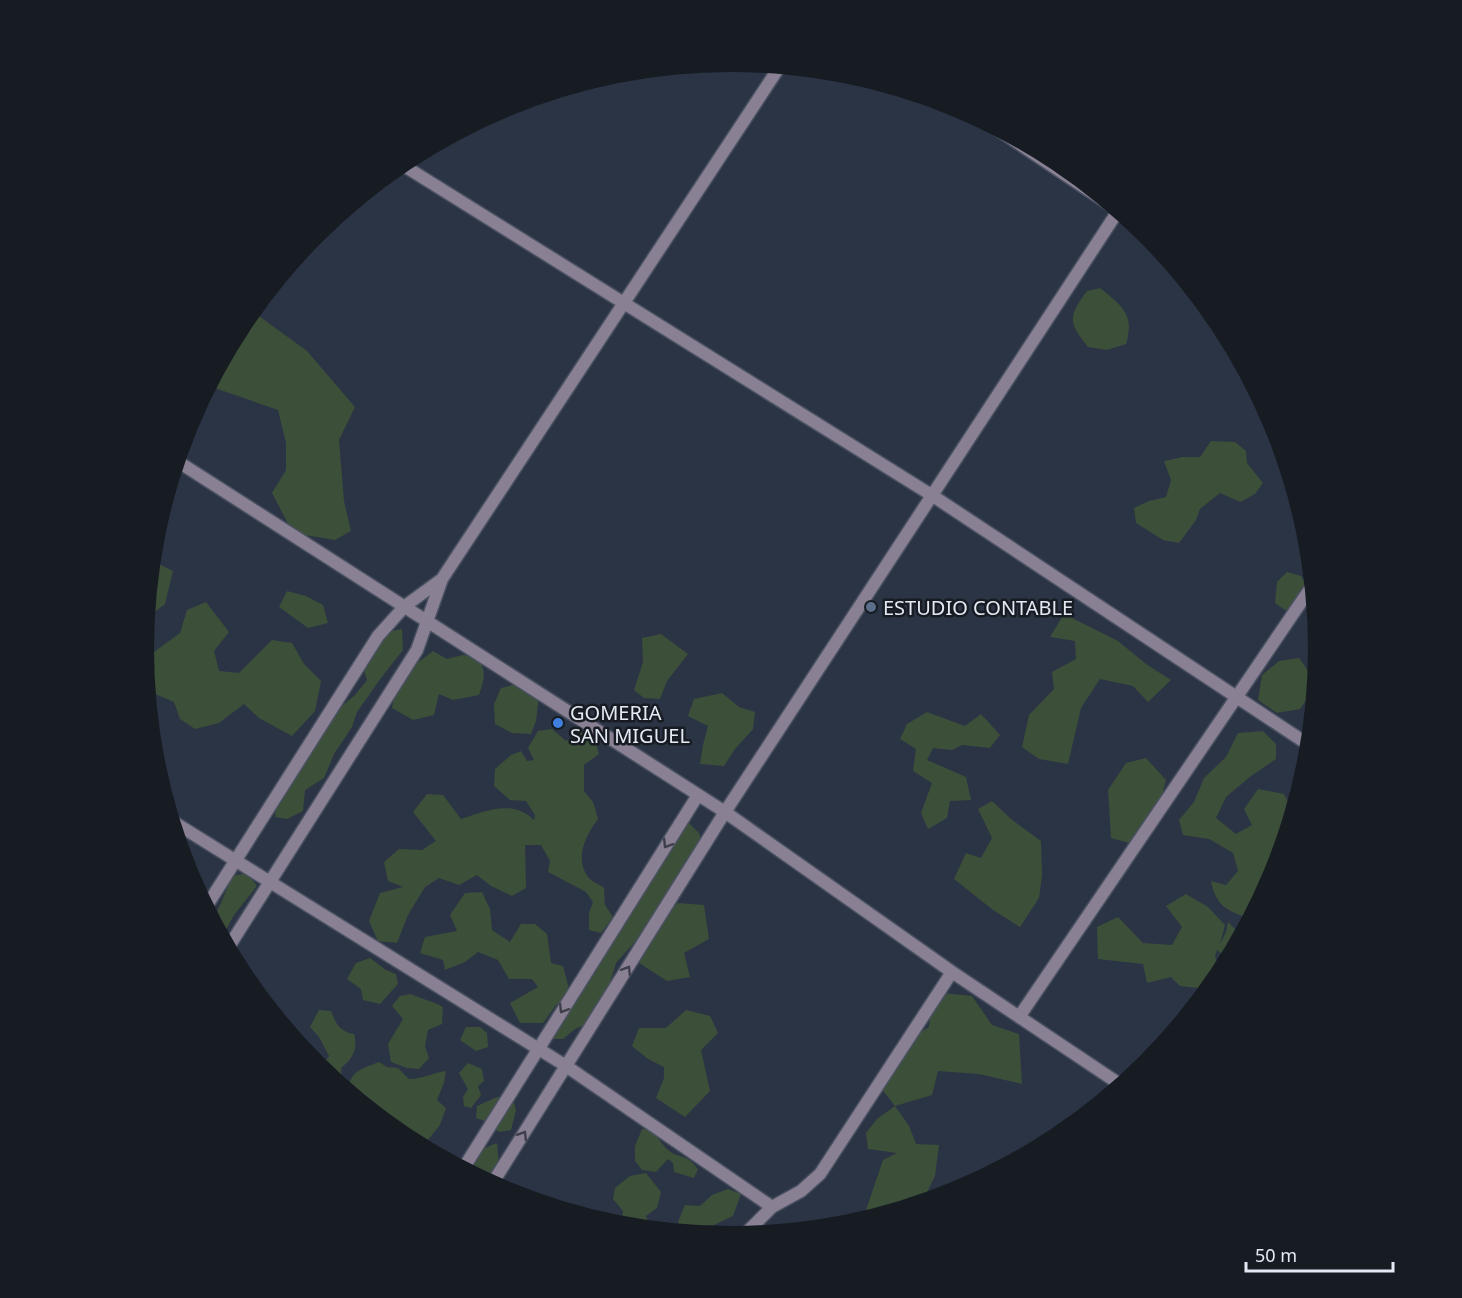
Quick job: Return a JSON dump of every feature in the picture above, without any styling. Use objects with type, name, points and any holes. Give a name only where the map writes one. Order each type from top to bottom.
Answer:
[{"type":"street","points":[[233,940],[417,650],[442,579],[775,74]]},
{"type":"street","points":[[410,169],[933,496],[1301,739]]},
{"type":"street","points":[[497,1176],[725,812],[1113,217]]},
{"type":"street","points":[[184,466],[725,812],[952,972],[1114,1080]]},
{"type":"street","points":[[211,899],[378,636],[405,606],[442,579]]},
{"type":"street","points":[[1019,1017],[1305,596]]},
{"type":"street","points":[[468,1162],[698,795]]},
{"type":"street","points":[[183,828],[566,1066],[772,1207]]},
{"type":"street","points":[[754,1225],[772,1207],[801,1191],[820,1174],[952,972]]},
{"type":"green space","points":[[1100,288],[1125,312],[1129,325],[1126,344],[1107,350],[1088,347],[1077,331],[1073,319],[1076,307],[1087,291]]},
{"type":"green space","points":[[259,316],[307,351],[355,407],[339,440],[344,501],[351,531],[335,540],[293,533],[272,493],[286,470],[286,443],[278,410],[217,389],[231,360]]},
{"type":"green space","points":[[1211,441],[1235,442],[1246,451],[1247,463],[1263,483],[1255,494],[1240,502],[1220,493],[1200,509],[1196,520],[1179,543],[1163,540],[1136,523],[1134,508],[1166,497],[1171,480],[1164,461],[1183,457],[1200,457]]},
{"type":"green space","points":[[160,565],[173,571],[165,604],[155,612]]},
{"type":"green space","points":[[1287,572],[1301,576],[1305,594],[1303,605],[1285,610],[1275,603],[1277,582]]},
{"type":"green space","points":[[287,591],[306,596],[323,605],[328,623],[308,628],[279,607]]},
{"type":"green space","points":[[206,602],[229,632],[214,651],[219,671],[239,673],[272,640],[292,643],[304,664],[321,681],[315,711],[292,736],[259,718],[244,704],[219,723],[195,729],[180,719],[174,702],[156,694],[154,652],[180,633],[187,610]]},
{"type":"green space","points":[[1064,614],[1118,641],[1146,664],[1171,680],[1148,702],[1133,686],[1100,679],[1081,708],[1068,764],[1039,759],[1022,747],[1029,715],[1054,689],[1052,672],[1076,659],[1075,641],[1050,637]]},
{"type":"green space","points":[[402,629],[403,650],[357,712],[352,727],[334,754],[324,778],[305,790],[303,811],[287,819],[275,817],[276,804],[305,750],[315,748],[329,717],[355,695],[367,680],[363,667],[387,632]]},
{"type":"green space","points":[[661,634],[688,654],[667,681],[660,699],[644,698],[634,690],[643,662],[642,638]]},
{"type":"green space","points":[[433,651],[447,659],[463,655],[476,657],[484,671],[479,695],[453,700],[439,694],[434,715],[413,720],[392,708],[397,683],[413,666]]},
{"type":"green space","points":[[1299,658],[1307,670],[1305,701],[1300,709],[1277,713],[1258,700],[1262,675],[1279,661]]},
{"type":"green space","points":[[520,683],[539,695],[536,721],[531,734],[512,733],[495,724],[494,704],[501,688]]},
{"type":"green space","points":[[722,693],[739,707],[755,712],[753,729],[735,749],[724,766],[700,764],[708,726],[688,716],[694,699]]},
{"type":"green space","points":[[927,712],[965,726],[981,714],[1000,735],[990,748],[962,745],[952,750],[933,748],[927,760],[966,777],[971,800],[950,801],[947,818],[928,829],[921,813],[932,783],[913,771],[916,749],[900,739],[907,724]]},
{"type":"green space","points":[[552,729],[566,741],[582,731],[596,742],[599,754],[584,765],[584,791],[593,802],[598,819],[583,847],[582,862],[589,878],[604,888],[605,905],[613,917],[601,933],[589,930],[589,913],[593,902],[586,892],[548,872],[550,861],[541,845],[525,845],[526,888],[512,896],[491,886],[477,875],[459,885],[439,878],[425,887],[408,915],[397,943],[378,941],[369,921],[380,893],[403,887],[388,881],[384,862],[399,849],[422,850],[436,841],[413,812],[427,794],[443,795],[461,819],[489,810],[508,808],[526,814],[534,820],[535,815],[526,801],[510,800],[494,786],[495,769],[511,755],[521,751],[527,761],[534,760],[528,748],[538,731]]},
{"type":"green space","points":[[1263,731],[1276,744],[1276,759],[1226,797],[1216,818],[1236,834],[1252,825],[1244,809],[1258,789],[1284,794],[1287,800],[1264,870],[1242,916],[1223,906],[1216,896],[1211,881],[1226,885],[1238,871],[1233,853],[1209,839],[1183,835],[1179,820],[1194,802],[1204,778],[1226,757],[1238,733]]},
{"type":"green space","points":[[1146,758],[1166,780],[1157,815],[1137,845],[1111,838],[1108,790],[1126,763]]},
{"type":"green space","points":[[992,801],[1011,819],[1041,841],[1042,875],[1039,898],[1020,927],[993,910],[954,879],[966,853],[981,858],[992,838],[978,809]]},
{"type":"green space","points":[[687,821],[699,833],[704,847],[649,926],[616,963],[608,989],[589,1023],[575,1029],[563,1039],[554,1039],[552,1025],[567,1001],[556,1005],[543,1023],[520,1023],[510,1003],[538,987],[532,979],[509,979],[498,960],[478,952],[465,962],[445,970],[443,960],[420,953],[425,937],[457,931],[450,915],[465,893],[482,892],[490,909],[492,930],[510,942],[521,924],[535,924],[547,934],[551,963],[563,966],[568,985],[567,1000],[580,981],[596,973],[609,931],[624,925],[632,910],[627,893]]},
{"type":"green space","points":[[247,873],[257,886],[234,915],[227,929],[217,910],[232,876]]},
{"type":"green space","points":[[1186,894],[1208,907],[1225,925],[1220,944],[1228,922],[1235,929],[1221,954],[1217,950],[1215,957],[1217,961],[1198,988],[1180,986],[1171,977],[1147,983],[1143,964],[1098,959],[1097,927],[1118,917],[1143,943],[1172,945],[1182,927],[1166,906]]},
{"type":"green space","points":[[678,903],[704,905],[709,939],[684,953],[690,977],[667,981],[633,959],[655,925]]},
{"type":"green space","points":[[370,958],[386,970],[396,974],[398,984],[380,1004],[363,1000],[361,989],[347,979],[356,963]]},
{"type":"green space","points":[[933,992],[972,996],[992,1025],[1019,1034],[1022,1084],[979,1074],[938,1071],[932,1095],[895,1106],[877,1083],[900,1045],[929,1027]]},
{"type":"green space","points":[[411,994],[443,1007],[442,1024],[428,1030],[425,1046],[429,1058],[419,1069],[407,1068],[391,1062],[388,1044],[403,1019],[392,1006],[400,996]]},
{"type":"green space","points":[[319,1010],[331,1011],[339,1026],[354,1034],[354,1053],[341,1068],[341,1074],[326,1060],[329,1056],[319,1037],[310,1027]]},
{"type":"green space","points":[[686,1010],[710,1016],[718,1033],[701,1050],[710,1091],[685,1117],[656,1098],[664,1078],[664,1067],[648,1059],[632,1046],[639,1028],[666,1028]]},
{"type":"green space","points":[[466,1027],[480,1027],[487,1033],[488,1047],[476,1051],[460,1040]]},
{"type":"green space","points":[[379,1062],[387,1067],[398,1068],[409,1079],[446,1071],[437,1100],[446,1108],[440,1125],[428,1140],[380,1107],[350,1082],[358,1071]]},
{"type":"green space","points":[[468,1063],[482,1069],[484,1081],[478,1086],[481,1095],[471,1108],[464,1106],[463,1097],[468,1089],[459,1073]]},
{"type":"green space","points":[[497,1097],[513,1099],[516,1110],[511,1130],[498,1132],[493,1124],[476,1118],[477,1106]]},
{"type":"green space","points":[[895,1106],[909,1126],[916,1144],[939,1145],[935,1176],[928,1191],[866,1209],[883,1160],[897,1153],[868,1149],[866,1133],[877,1119]]},
{"type":"green space","points":[[642,1129],[653,1129],[668,1150],[694,1164],[698,1169],[694,1178],[674,1172],[673,1163],[668,1159],[656,1172],[642,1170],[635,1161],[635,1146]]},
{"type":"green space","points":[[497,1143],[499,1166],[495,1175],[470,1163],[487,1147]]},
{"type":"green space","points":[[646,1173],[661,1192],[657,1208],[646,1216],[647,1220],[622,1216],[623,1211],[613,1199],[615,1188],[630,1176]]},
{"type":"green space","points":[[728,1189],[741,1194],[733,1216],[714,1225],[679,1223],[685,1205],[700,1206],[712,1195]]},
{"type":"place","name":"ESTUDIO CONTABLE","points":[[871,607]]},
{"type":"place","name":"GOMERIA SAN MIGUEL","points":[[558,723]]}]
